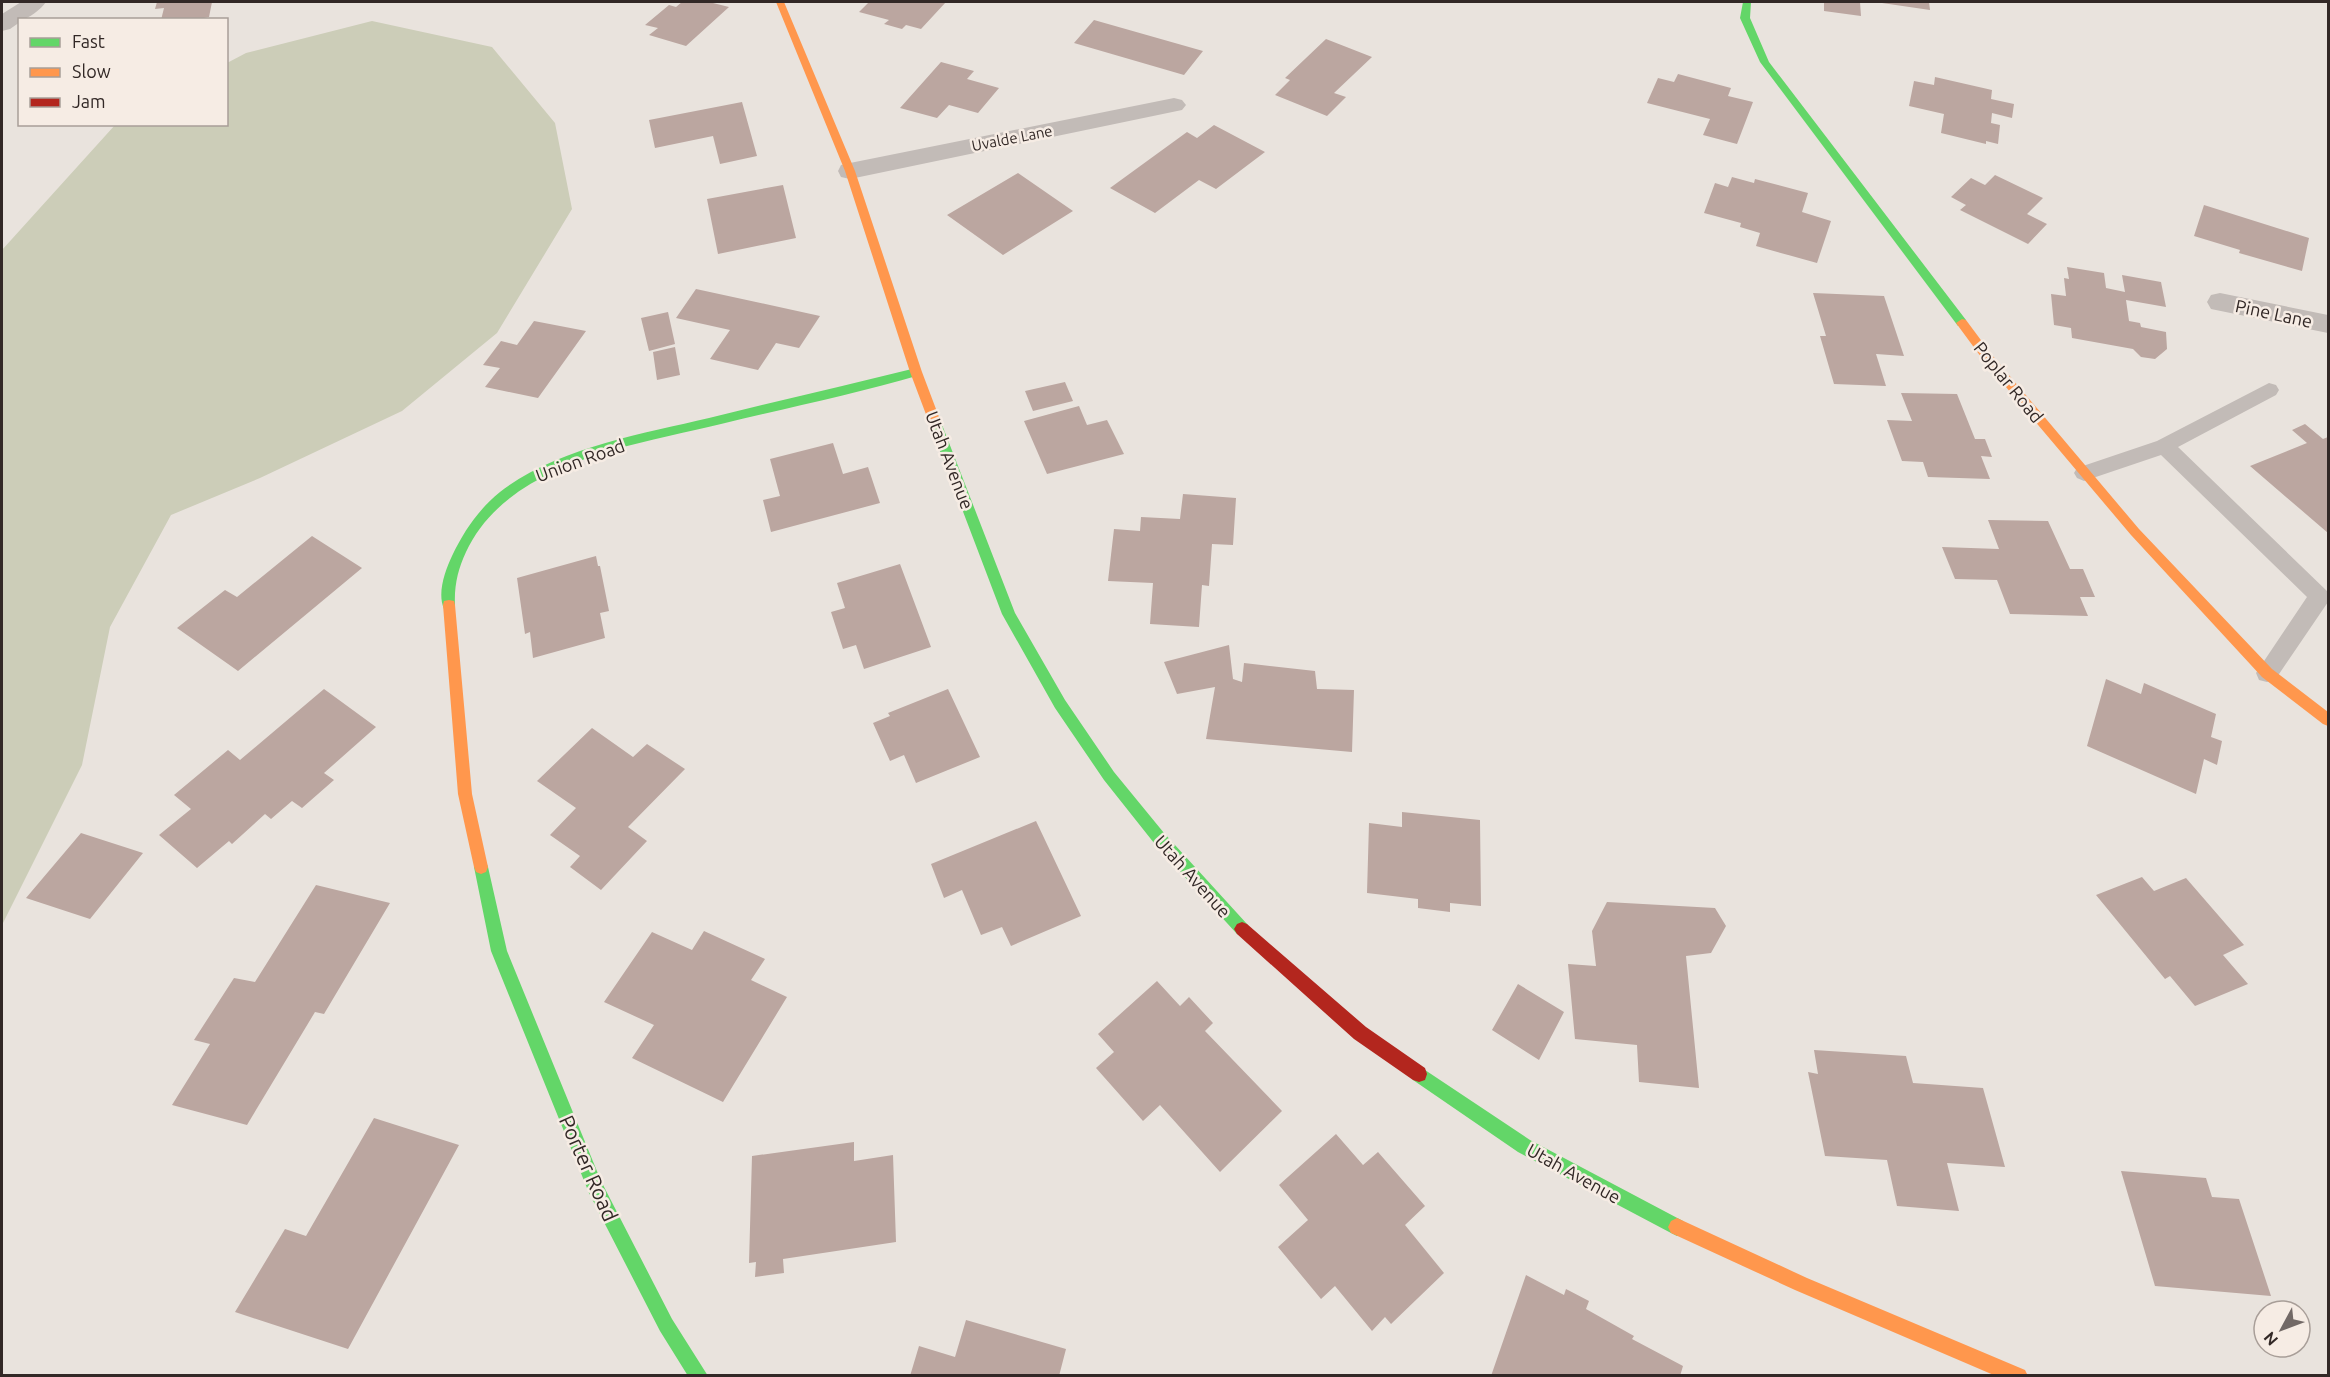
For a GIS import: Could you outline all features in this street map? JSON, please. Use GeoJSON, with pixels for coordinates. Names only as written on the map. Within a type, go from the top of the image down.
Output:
{"type":"FeatureCollection","features":[{"type":"Feature","properties":{"kind":"street"},"geometry":{"type":"LineString","coordinates":[[2,24],[35,2]]}},
{"type":"Feature","properties":{"kind":"street","name":"Utah Avenue"},"geometry":{"type":"LineString","coordinates":[[780,2],[850,171],[916,372],[1006,606],[1060,704],[1109,776],[1159,838],[1241,928],[1273,959],[1360,1033],[1524,1146],[1592,1184],[1693,1234],[1801,1284],[2019,1376]]}},
{"type":"Feature","properties":{"kind":"street","name":"Poplar Road"},"geometry":{"type":"LineString","coordinates":[[1747,2],[1745,18],[1765,62],[1988,358],[2135,532],[2267,673],[2328,720]]}},
{"type":"Feature","properties":{"kind":"street","name":"Uvalde Lane"},"geometry":{"type":"LineString","coordinates":[[850,171],[1174,105]]}},
{"type":"Feature","properties":{"kind":"street","name":"Pine Lane"},"geometry":{"type":"LineString","coordinates":[[2220,302],[2328,324]]}},
{"type":"Feature","properties":{"kind":"street","name":"Union Road"},"geometry":{"type":"LineString","coordinates":[[499,951],[465,795],[451,656],[447,586],[452,565],[466,536],[491,506],[512,489],[532,476],[585,454],[647,436],[916,372]]}},
{"type":"Feature","properties":{"kind":"street","name":"Porter Road"},"geometry":{"type":"LineString","coordinates":[[499,951],[595,1187],[666,1325],[699,1376]]}},
{"type":"Feature","properties":{"kind":"lane"},"geometry":{"type":"LineString","coordinates":[[2084,473],[2164,446],[2269,390]]}},
{"type":"Feature","properties":{"kind":"lane"},"geometry":{"type":"LineString","coordinates":[[2164,446],[2320,596],[2267,673]]}},
{"type":"Feature","properties":{"kind":"green space"},"geometry":{"type":"Polygon","coordinates":[[[372,21],[492,47],[555,123],[572,209],[497,333],[402,411],[260,478],[171,515],[110,627],[82,765],[2,925],[2,250],[114,126],[228,126],[228,62],[246,53],[372,21]]]}},
{"type":"Feature","properties":{"kind":"building"},"geometry":{"type":"Polygon","coordinates":[[[157,2],[212,2],[209,17],[204,18],[162,18],[164,8],[155,9],[157,2]]]}},
{"type":"Feature","properties":{"kind":"building"},"geometry":{"type":"Polygon","coordinates":[[[682,2],[709,2],[729,7],[686,46],[649,35],[658,28],[645,25],[669,5],[676,7],[682,2]]]}},
{"type":"Feature","properties":{"kind":"building"},"geometry":{"type":"Polygon","coordinates":[[[869,2],[946,2],[921,29],[906,25],[902,29],[884,24],[889,20],[859,12],[869,2]]]}},
{"type":"Feature","properties":{"kind":"building"},"geometry":{"type":"Polygon","coordinates":[[[1824,2],[1860,2],[1861,16],[1824,11],[1824,2]]]}},
{"type":"Feature","properties":{"kind":"building"},"geometry":{"type":"Polygon","coordinates":[[[1929,2],[1930,10],[1882,3],[1929,2]]]}},
{"type":"Feature","properties":{"kind":"building"},"geometry":{"type":"Polygon","coordinates":[[[1094,20],[1203,51],[1184,75],[1074,43],[1094,20]]]}},
{"type":"Feature","properties":{"kind":"building"},"geometry":{"type":"Polygon","coordinates":[[[1326,39],[1372,57],[1334,93],[1346,97],[1327,116],[1275,95],[1290,80],[1285,78],[1326,39]]]}},
{"type":"Feature","properties":{"kind":"building"},"geometry":{"type":"Polygon","coordinates":[[[941,62],[974,71],[967,79],[999,88],[978,113],[949,105],[937,118],[900,108],[941,62]]]}},
{"type":"Feature","properties":{"kind":"building"},"geometry":{"type":"Polygon","coordinates":[[[1678,74],[1731,88],[1728,96],[1753,102],[1737,144],[1703,135],[1710,119],[1647,103],[1658,78],[1674,82],[1678,74]]]}},
{"type":"Feature","properties":{"kind":"building"},"geometry":{"type":"Polygon","coordinates":[[[1935,77],[1992,90],[1991,99],[2014,104],[2012,118],[1992,113],[1991,123],[2000,125],[1998,144],[1986,141],[1986,144],[1941,133],[1944,114],[1909,106],[1914,81],[1934,85],[1935,77]]]}},
{"type":"Feature","properties":{"kind":"building"},"geometry":{"type":"Polygon","coordinates":[[[742,102],[757,156],[720,164],[713,136],[655,148],[649,120],[742,102]]]}},
{"type":"Feature","properties":{"kind":"building"},"geometry":{"type":"Polygon","coordinates":[[[1214,125],[1265,152],[1216,189],[1199,180],[1155,213],[1110,188],[1187,132],[1197,138],[1214,125]]]}},
{"type":"Feature","properties":{"kind":"building"},"geometry":{"type":"Polygon","coordinates":[[[1018,173],[1073,211],[1003,255],[947,215],[1018,173]]]}},
{"type":"Feature","properties":{"kind":"building"},"geometry":{"type":"Polygon","coordinates":[[[1995,175],[2043,198],[2027,214],[2047,224],[2028,244],[1960,210],[1966,205],[1951,197],[1971,178],[1985,185],[1995,175]]]}},
{"type":"Feature","properties":{"kind":"building"},"geometry":{"type":"Polygon","coordinates":[[[1732,177],[1754,183],[1755,179],[1808,193],[1802,212],[1831,221],[1817,263],[1756,246],[1760,233],[1740,227],[1741,223],[1704,213],[1715,183],[1728,187],[1732,177]]]}},
{"type":"Feature","properties":{"kind":"building"},"geometry":{"type":"Polygon","coordinates":[[[783,185],[796,238],[718,254],[707,199],[783,185]]]}},
{"type":"Feature","properties":{"kind":"building"},"geometry":{"type":"Polygon","coordinates":[[[2204,205],[2309,238],[2302,271],[2239,253],[2240,250],[2194,236],[2204,205]]]}},
{"type":"Feature","properties":{"kind":"building"},"geometry":{"type":"Polygon","coordinates":[[[2067,267],[2104,273],[2106,288],[2125,292],[2122,275],[2161,282],[2166,307],[2126,300],[2129,321],[2140,323],[2141,327],[2166,332],[2167,349],[2155,359],[2141,357],[2133,349],[2072,338],[2071,328],[2054,325],[2051,294],[2066,296],[2064,278],[2069,279],[2067,267]]]}},
{"type":"Feature","properties":{"kind":"building"},"geometry":{"type":"Polygon","coordinates":[[[696,289],[820,316],[799,348],[776,343],[758,370],[710,359],[730,330],[676,318],[696,289]]]}},
{"type":"Feature","properties":{"kind":"building"},"geometry":{"type":"Polygon","coordinates":[[[1813,293],[1884,296],[1904,356],[1876,354],[1886,386],[1834,384],[1820,336],[1826,336],[1813,293]]]}},
{"type":"Feature","properties":{"kind":"building"},"geometry":{"type":"Polygon","coordinates":[[[668,312],[675,344],[649,351],[641,318],[668,312]]]}},
{"type":"Feature","properties":{"kind":"building"},"geometry":{"type":"Polygon","coordinates":[[[534,321],[586,331],[538,398],[485,387],[500,368],[483,365],[501,341],[517,345],[534,321]]]}},
{"type":"Feature","properties":{"kind":"building"},"geometry":{"type":"Polygon","coordinates":[[[675,347],[680,375],[657,380],[653,352],[675,347]]]}},
{"type":"Feature","properties":{"kind":"building"},"geometry":{"type":"Polygon","coordinates":[[[1065,382],[1073,401],[1033,411],[1025,391],[1065,382]]]}},
{"type":"Feature","properties":{"kind":"building"},"geometry":{"type":"Polygon","coordinates":[[[1901,393],[1957,394],[1975,439],[1985,439],[1992,457],[1981,456],[1990,479],[1928,477],[1923,462],[1902,461],[1887,420],[1912,421],[1901,393]]]}},
{"type":"Feature","properties":{"kind":"building"},"geometry":{"type":"Polygon","coordinates":[[[1079,406],[1087,425],[1107,420],[1124,454],[1047,474],[1024,421],[1079,406]]]}},
{"type":"Feature","properties":{"kind":"building"},"geometry":{"type":"Polygon","coordinates":[[[2305,424],[2323,439],[2328,437],[2328,533],[2250,466],[2307,443],[2292,430],[2305,424]]]}},
{"type":"Feature","properties":{"kind":"building"},"geometry":{"type":"Polygon","coordinates":[[[833,443],[843,474],[868,467],[880,503],[771,532],[763,500],[780,496],[770,459],[833,443]]]}},
{"type":"Feature","properties":{"kind":"building"},"geometry":{"type":"Polygon","coordinates":[[[1183,494],[1236,498],[1233,545],[1212,544],[1209,586],[1202,585],[1199,627],[1150,624],[1153,583],[1108,581],[1114,529],[1140,531],[1141,517],[1180,519],[1183,494]]]}},
{"type":"Feature","properties":{"kind":"building"},"geometry":{"type":"Polygon","coordinates":[[[1988,520],[2048,521],[2070,569],[2083,569],[2095,597],[2080,597],[2088,616],[2010,614],[1997,580],[1955,579],[1942,547],[1999,549],[1988,520]]]}},
{"type":"Feature","properties":{"kind":"building"},"geometry":{"type":"Polygon","coordinates":[[[312,536],[362,568],[238,671],[177,628],[225,590],[237,597],[312,536]]]}},
{"type":"Feature","properties":{"kind":"building"},"geometry":{"type":"Polygon","coordinates":[[[596,556],[609,611],[600,613],[605,638],[533,658],[530,632],[525,634],[517,578],[596,556]]]}},
{"type":"Feature","properties":{"kind":"building"},"geometry":{"type":"Polygon","coordinates":[[[900,564],[931,647],[864,669],[856,645],[843,649],[831,612],[845,608],[837,583],[900,564]]]}},
{"type":"Feature","properties":{"kind":"building"},"geometry":{"type":"Polygon","coordinates":[[[1229,645],[1233,679],[1242,682],[1244,663],[1315,671],[1317,689],[1354,690],[1352,752],[1206,739],[1215,687],[1177,694],[1164,662],[1229,645]]]}},
{"type":"Feature","properties":{"kind":"building"},"geometry":{"type":"Polygon","coordinates":[[[2106,679],[2141,694],[2144,683],[2216,714],[2211,737],[2222,741],[2217,765],[2204,759],[2196,794],[2087,746],[2106,679]]]}},
{"type":"Feature","properties":{"kind":"building"},"geometry":{"type":"Polygon","coordinates":[[[324,689],[376,727],[324,773],[334,780],[302,808],[292,801],[271,819],[265,814],[232,844],[229,841],[197,868],[159,835],[191,809],[174,795],[228,750],[240,760],[324,689]]]}},
{"type":"Feature","properties":{"kind":"building"},"geometry":{"type":"Polygon","coordinates":[[[948,689],[980,757],[916,783],[904,755],[890,761],[873,723],[890,716],[888,713],[948,689]]]}},
{"type":"Feature","properties":{"kind":"building"},"geometry":{"type":"Polygon","coordinates":[[[592,728],[633,757],[647,744],[685,769],[628,827],[647,841],[601,890],[570,867],[580,856],[550,835],[576,808],[537,781],[592,728]]]}},
{"type":"Feature","properties":{"kind":"building"},"geometry":{"type":"Polygon","coordinates":[[[1402,812],[1480,820],[1481,906],[1450,903],[1450,912],[1418,908],[1418,899],[1367,893],[1369,823],[1402,827],[1402,812]]]}},
{"type":"Feature","properties":{"kind":"building"},"geometry":{"type":"Polygon","coordinates":[[[1036,821],[1081,916],[1011,946],[1002,927],[981,935],[962,890],[944,898],[931,864],[1036,821]]]}},
{"type":"Feature","properties":{"kind":"building"},"geometry":{"type":"Polygon","coordinates":[[[81,833],[143,853],[90,919],[26,898],[81,833]]]}},
{"type":"Feature","properties":{"kind":"building"},"geometry":{"type":"Polygon","coordinates":[[[2142,877],[2154,891],[2186,878],[2244,945],[2223,955],[2248,984],[2195,1006],[2170,976],[2165,979],[2096,895],[2142,877]]]}},
{"type":"Feature","properties":{"kind":"building"},"geometry":{"type":"Polygon","coordinates":[[[316,885],[390,903],[324,1014],[315,1012],[247,1125],[172,1105],[210,1044],[194,1040],[234,978],[255,982],[316,885]]]}},
{"type":"Feature","properties":{"kind":"building"},"geometry":{"type":"Polygon","coordinates":[[[1607,902],[1715,908],[1726,926],[1711,953],[1686,956],[1699,1088],[1639,1082],[1637,1045],[1575,1039],[1568,964],[1596,966],[1592,931],[1607,902]]]}},
{"type":"Feature","properties":{"kind":"building"},"geometry":{"type":"Polygon","coordinates":[[[704,931],[765,959],[751,980],[787,997],[723,1102],[632,1058],[654,1025],[604,1002],[652,932],[692,950],[704,931]]]}},
{"type":"Feature","properties":{"kind":"building"},"geometry":{"type":"Polygon","coordinates":[[[1157,981],[1180,1006],[1189,997],[1213,1023],[1205,1031],[1282,1111],[1220,1172],[1160,1105],[1143,1121],[1096,1068],[1114,1052],[1098,1034],[1157,981]]]}},
{"type":"Feature","properties":{"kind":"building"},"geometry":{"type":"Polygon","coordinates":[[[1518,984],[1564,1012],[1539,1060],[1492,1030],[1518,984]]]}},
{"type":"Feature","properties":{"kind":"building"},"geometry":{"type":"Polygon","coordinates":[[[1814,1050],[1906,1056],[1913,1083],[1983,1088],[2005,1167],[1947,1163],[1959,1211],[1897,1206],[1887,1160],[1825,1156],[1808,1072],[1818,1074],[1814,1050]]]}},
{"type":"Feature","properties":{"kind":"building"},"geometry":{"type":"Polygon","coordinates":[[[374,1118],[459,1145],[348,1349],[235,1312],[285,1229],[306,1236],[374,1118]]]}},
{"type":"Feature","properties":{"kind":"building"},"geometry":{"type":"Polygon","coordinates":[[[1336,1134],[1363,1165],[1378,1152],[1425,1206],[1405,1225],[1444,1273],[1391,1324],[1385,1317],[1372,1331],[1335,1286],[1321,1299],[1278,1247],[1308,1220],[1279,1185],[1336,1134]]]}},
{"type":"Feature","properties":{"kind":"building"},"geometry":{"type":"Polygon","coordinates":[[[854,1142],[854,1161],[893,1155],[896,1242],[783,1259],[784,1273],[755,1277],[756,1262],[749,1263],[752,1156],[854,1142]]]}},
{"type":"Feature","properties":{"kind":"building"},"geometry":{"type":"Polygon","coordinates":[[[2121,1171],[2206,1178],[2212,1197],[2239,1199],[2271,1296],[2155,1286],[2121,1171]]]}},
{"type":"Feature","properties":{"kind":"building"},"geometry":{"type":"Polygon","coordinates":[[[1526,1275],[1564,1295],[1566,1289],[1589,1301],[1586,1309],[1634,1336],[1632,1339],[1683,1366],[1680,1376],[1491,1376],[1526,1275]]]}},
{"type":"Feature","properties":{"kind":"building"},"geometry":{"type":"Polygon","coordinates":[[[966,1320],[1066,1349],[1059,1376],[910,1376],[919,1346],[955,1357],[966,1320]]]}},
{"type":"Feature","properties":{"kind":"traffic: fast"},"geometry":{"type":"LineString","coordinates":[[1747,2],[1745,18],[1765,62],[1962,323]]}},
{"type":"Feature","properties":{"kind":"traffic: fast"},"geometry":{"type":"LineString","coordinates":[[449,605],[448,593],[451,577],[468,535],[485,513],[506,494],[530,479],[582,456],[636,440],[916,372]]}},
{"type":"Feature","properties":{"kind":"traffic: fast"},"geometry":{"type":"LineString","coordinates":[[933,417],[1009,614],[1060,704],[1109,776],[1159,838],[1242,929]]}},
{"type":"Feature","properties":{"kind":"traffic: fast"},"geometry":{"type":"LineString","coordinates":[[481,867],[499,951],[595,1187],[666,1325],[699,1376]]}},
{"type":"Feature","properties":{"kind":"traffic: fast"},"geometry":{"type":"LineString","coordinates":[[1419,1074],[1524,1146],[1677,1227]]}},
{"type":"Feature","properties":{"kind":"traffic: slow"},"geometry":{"type":"LineString","coordinates":[[780,2],[850,171],[933,417]]}},
{"type":"Feature","properties":{"kind":"traffic: slow"},"geometry":{"type":"LineString","coordinates":[[1962,323],[1988,358],[2135,532],[2267,673],[2328,720]]}},
{"type":"Feature","properties":{"kind":"traffic: slow"},"geometry":{"type":"LineString","coordinates":[[449,605],[465,794],[481,867]]}},
{"type":"Feature","properties":{"kind":"traffic: slow"},"geometry":{"type":"LineString","coordinates":[[1677,1227],[1801,1284],[2019,1376]]}},
{"type":"Feature","properties":{"kind":"traffic: jam"},"geometry":{"type":"LineString","coordinates":[[1242,929],[1360,1033],[1419,1074]]}}]}
